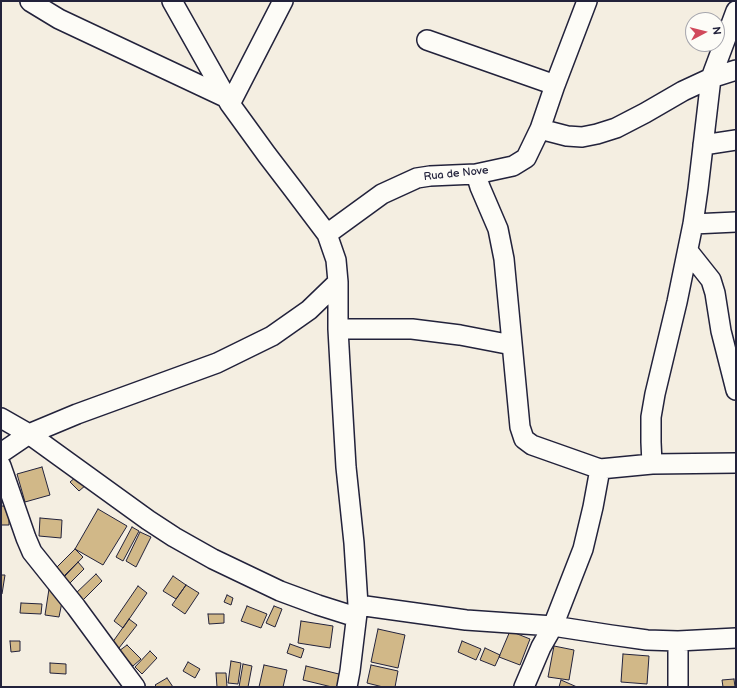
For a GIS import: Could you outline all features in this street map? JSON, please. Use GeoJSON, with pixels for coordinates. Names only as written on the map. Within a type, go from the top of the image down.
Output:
{"type":"FeatureCollection","features":[{"type":"Feature","properties":{"kind":"street"},"geometry":{"type":"LineString","coordinates":[[30,1],[59,19],[228,101]]}},
{"type":"Feature","properties":{"kind":"street"},"geometry":{"type":"LineString","coordinates":[[172,1],[228,101],[266,155],[294,189],[327,234],[336,260],[338,282],[338,330],[346,467],[354,543],[357,611],[347,687]]}},
{"type":"Feature","properties":{"kind":"street"},"geometry":{"type":"LineString","coordinates":[[228,101],[283,1]]}},
{"type":"Feature","properties":{"kind":"street","name":"Rua de Nove"},"geometry":{"type":"LineString","coordinates":[[327,234],[382,194],[417,178],[476,174],[513,166],[526,158],[540,129],[587,1]]}},
{"type":"Feature","properties":{"kind":"street"},"geometry":{"type":"LineString","coordinates":[[652,464],[651,417],[688,251],[711,78],[736,11]]}},
{"type":"Feature","properties":{"kind":"street"},"geometry":{"type":"LineString","coordinates":[[428,40],[555,85]]}},
{"type":"Feature","properties":{"kind":"street"},"geometry":{"type":"LineString","coordinates":[[540,129],[567,136],[582,137],[597,134],[616,128],[646,113],[683,91],[711,78],[736,70]]}},
{"type":"Feature","properties":{"kind":"street"},"geometry":{"type":"LineString","coordinates":[[703,145],[736,140]]}},
{"type":"Feature","properties":{"kind":"street"},"geometry":{"type":"LineString","coordinates":[[476,174],[498,229],[504,259],[520,427],[524,439],[532,444],[600,469],[652,464],[736,463]]}},
{"type":"Feature","properties":{"kind":"street"},"geometry":{"type":"LineString","coordinates":[[692,224],[736,222]]}},
{"type":"Feature","properties":{"kind":"street"},"geometry":{"type":"LineString","coordinates":[[688,251],[711,280],[729,330],[736,390]]}},
{"type":"Feature","properties":{"kind":"street"},"geometry":{"type":"LineString","coordinates":[[1,453],[29,434],[77,414],[217,363],[272,336],[309,310],[338,282]]}},
{"type":"Feature","properties":{"kind":"street"},"geometry":{"type":"LineString","coordinates":[[338,330],[412,329],[512,345]]}},
{"type":"Feature","properties":{"kind":"street"},"geometry":{"type":"LineString","coordinates":[[1,418],[29,434],[174,537],[213,559],[280,591],[318,605],[357,611],[553,626],[647,640],[678,641],[736,638]]}},
{"type":"Feature","properties":{"kind":"street"},"geometry":{"type":"LineString","coordinates":[[1,466],[32,552],[76,606],[135,687]]}},
{"type":"Feature","properties":{"kind":"street"},"geometry":{"type":"LineString","coordinates":[[524,687],[541,646],[553,626],[583,550],[600,469]]}},
{"type":"Feature","properties":{"kind":"street"},"geometry":{"type":"LineString","coordinates":[[678,641],[678,687]]}},
{"type":"Feature","properties":{"kind":"building"},"geometry":{"type":"Polygon","coordinates":[[[42,467],[50,495],[25,502],[17,474],[42,467]]]}},
{"type":"Feature","properties":{"kind":"building"},"geometry":{"type":"Polygon","coordinates":[[[77,476],[86,485],[79,491],[70,482],[77,476]]]}},
{"type":"Feature","properties":{"kind":"building"},"geometry":{"type":"Polygon","coordinates":[[[1,506],[9,506],[9,525],[1,525],[1,506]]]}},
{"type":"Feature","properties":{"kind":"building"},"geometry":{"type":"Polygon","coordinates":[[[98,509],[127,526],[103,565],[75,549],[98,509]]]}},
{"type":"Feature","properties":{"kind":"building"},"geometry":{"type":"Polygon","coordinates":[[[40,518],[62,520],[61,538],[39,536],[40,518]]]}},
{"type":"Feature","properties":{"kind":"building"},"geometry":{"type":"Polygon","coordinates":[[[132,527],[139,531],[123,561],[116,557],[132,527]]]}},
{"type":"Feature","properties":{"kind":"building"},"geometry":{"type":"Polygon","coordinates":[[[140,532],[151,537],[136,567],[126,561],[140,532]]]}},
{"type":"Feature","properties":{"kind":"building"},"geometry":{"type":"Polygon","coordinates":[[[75,549],[83,557],[65,576],[56,568],[75,549]]]}},
{"type":"Feature","properties":{"kind":"building"},"geometry":{"type":"Polygon","coordinates":[[[78,562],[84,569],[68,585],[62,578],[78,562]]]}},
{"type":"Feature","properties":{"kind":"building"},"geometry":{"type":"Polygon","coordinates":[[[96,574],[102,581],[81,602],[74,595],[96,574]]]}},
{"type":"Feature","properties":{"kind":"building"},"geometry":{"type":"Polygon","coordinates":[[[1,575],[5,575],[2,594],[1,594],[1,575]]]}},
{"type":"Feature","properties":{"kind":"building"},"geometry":{"type":"Polygon","coordinates":[[[173,576],[186,585],[176,599],[163,591],[173,576]]]}},
{"type":"Feature","properties":{"kind":"building"},"geometry":{"type":"Polygon","coordinates":[[[186,585],[199,593],[185,614],[172,605],[186,585]]]}},
{"type":"Feature","properties":{"kind":"building"},"geometry":{"type":"Polygon","coordinates":[[[138,586],[147,593],[123,628],[114,621],[138,586]]]}},
{"type":"Feature","properties":{"kind":"building"},"geometry":{"type":"Polygon","coordinates":[[[49,589],[64,592],[59,617],[45,615],[49,589]]]}},
{"type":"Feature","properties":{"kind":"building"},"geometry":{"type":"Polygon","coordinates":[[[227,595],[233,598],[231,605],[224,602],[227,595]]]}},
{"type":"Feature","properties":{"kind":"building"},"geometry":{"type":"Polygon","coordinates":[[[21,603],[42,604],[41,614],[20,613],[21,603]]]}},
{"type":"Feature","properties":{"kind":"building"},"geometry":{"type":"Polygon","coordinates":[[[247,606],[267,614],[261,628],[241,621],[247,606]]]}},
{"type":"Feature","properties":{"kind":"building"},"geometry":{"type":"Polygon","coordinates":[[[274,606],[282,609],[275,627],[266,623],[274,606]]]}},
{"type":"Feature","properties":{"kind":"building"},"geometry":{"type":"Polygon","coordinates":[[[208,614],[224,614],[224,623],[209,624],[208,614]]]}},
{"type":"Feature","properties":{"kind":"building"},"geometry":{"type":"Polygon","coordinates":[[[129,619],[137,625],[119,648],[112,643],[129,619]]]}},
{"type":"Feature","properties":{"kind":"building"},"geometry":{"type":"Polygon","coordinates":[[[301,621],[333,626],[330,648],[298,643],[301,621]]]}},
{"type":"Feature","properties":{"kind":"building"},"geometry":{"type":"Polygon","coordinates":[[[378,629],[405,635],[398,668],[371,662],[378,629]]]}},
{"type":"Feature","properties":{"kind":"building"},"geometry":{"type":"Polygon","coordinates":[[[510,631],[530,639],[520,665],[499,657],[510,631]]]}},
{"type":"Feature","properties":{"kind":"building"},"geometry":{"type":"Polygon","coordinates":[[[10,641],[20,641],[20,651],[11,652],[10,641]]]}},
{"type":"Feature","properties":{"kind":"building"},"geometry":{"type":"Polygon","coordinates":[[[462,641],[481,649],[476,660],[458,652],[462,641]]]}},
{"type":"Feature","properties":{"kind":"building"},"geometry":{"type":"Polygon","coordinates":[[[290,644],[304,649],[301,658],[287,653],[290,644]]]}},
{"type":"Feature","properties":{"kind":"building"},"geometry":{"type":"Polygon","coordinates":[[[127,645],[141,659],[133,666],[119,651],[127,645]]]}},
{"type":"Feature","properties":{"kind":"building"},"geometry":{"type":"Polygon","coordinates":[[[554,646],[574,650],[569,680],[548,677],[554,646]]]}},
{"type":"Feature","properties":{"kind":"building"},"geometry":{"type":"Polygon","coordinates":[[[485,648],[500,655],[495,666],[480,660],[485,648]]]}},
{"type":"Feature","properties":{"kind":"building"},"geometry":{"type":"Polygon","coordinates":[[[150,651],[157,658],[142,674],[135,667],[150,651]]]}},
{"type":"Feature","properties":{"kind":"building"},"geometry":{"type":"Polygon","coordinates":[[[623,654],[649,656],[647,684],[621,682],[623,654]]]}},
{"type":"Feature","properties":{"kind":"building"},"geometry":{"type":"Polygon","coordinates":[[[231,661],[241,663],[238,684],[228,683],[231,661]]]}},
{"type":"Feature","properties":{"kind":"building"},"geometry":{"type":"Polygon","coordinates":[[[188,662],[200,669],[195,678],[183,671],[188,662]]]}},
{"type":"Feature","properties":{"kind":"building"},"geometry":{"type":"Polygon","coordinates":[[[50,663],[66,664],[66,674],[50,673],[50,663]]]}},
{"type":"Feature","properties":{"kind":"building"},"geometry":{"type":"Polygon","coordinates":[[[243,664],[252,666],[248,687],[239,687],[243,664]]]}},
{"type":"Feature","properties":{"kind":"building"},"geometry":{"type":"Polygon","coordinates":[[[264,665],[287,670],[283,687],[259,687],[264,665]]]}},
{"type":"Feature","properties":{"kind":"building"},"geometry":{"type":"Polygon","coordinates":[[[371,665],[398,671],[395,687],[383,687],[367,683],[371,665]]]}},
{"type":"Feature","properties":{"kind":"building"},"geometry":{"type":"Polygon","coordinates":[[[306,666],[343,675],[340,687],[332,687],[303,680],[306,666]]]}},
{"type":"Feature","properties":{"kind":"building"},"geometry":{"type":"Polygon","coordinates":[[[216,673],[226,673],[227,687],[217,687],[216,673]]]}},
{"type":"Feature","properties":{"kind":"building"},"geometry":{"type":"Polygon","coordinates":[[[167,678],[173,687],[157,687],[155,685],[167,678]]]}},
{"type":"Feature","properties":{"kind":"building"},"geometry":{"type":"Polygon","coordinates":[[[734,679],[735,687],[723,687],[722,680],[734,679]]]}},
{"type":"Feature","properties":{"kind":"building"},"geometry":{"type":"Polygon","coordinates":[[[561,680],[577,687],[559,687],[561,680]]]}}]}
